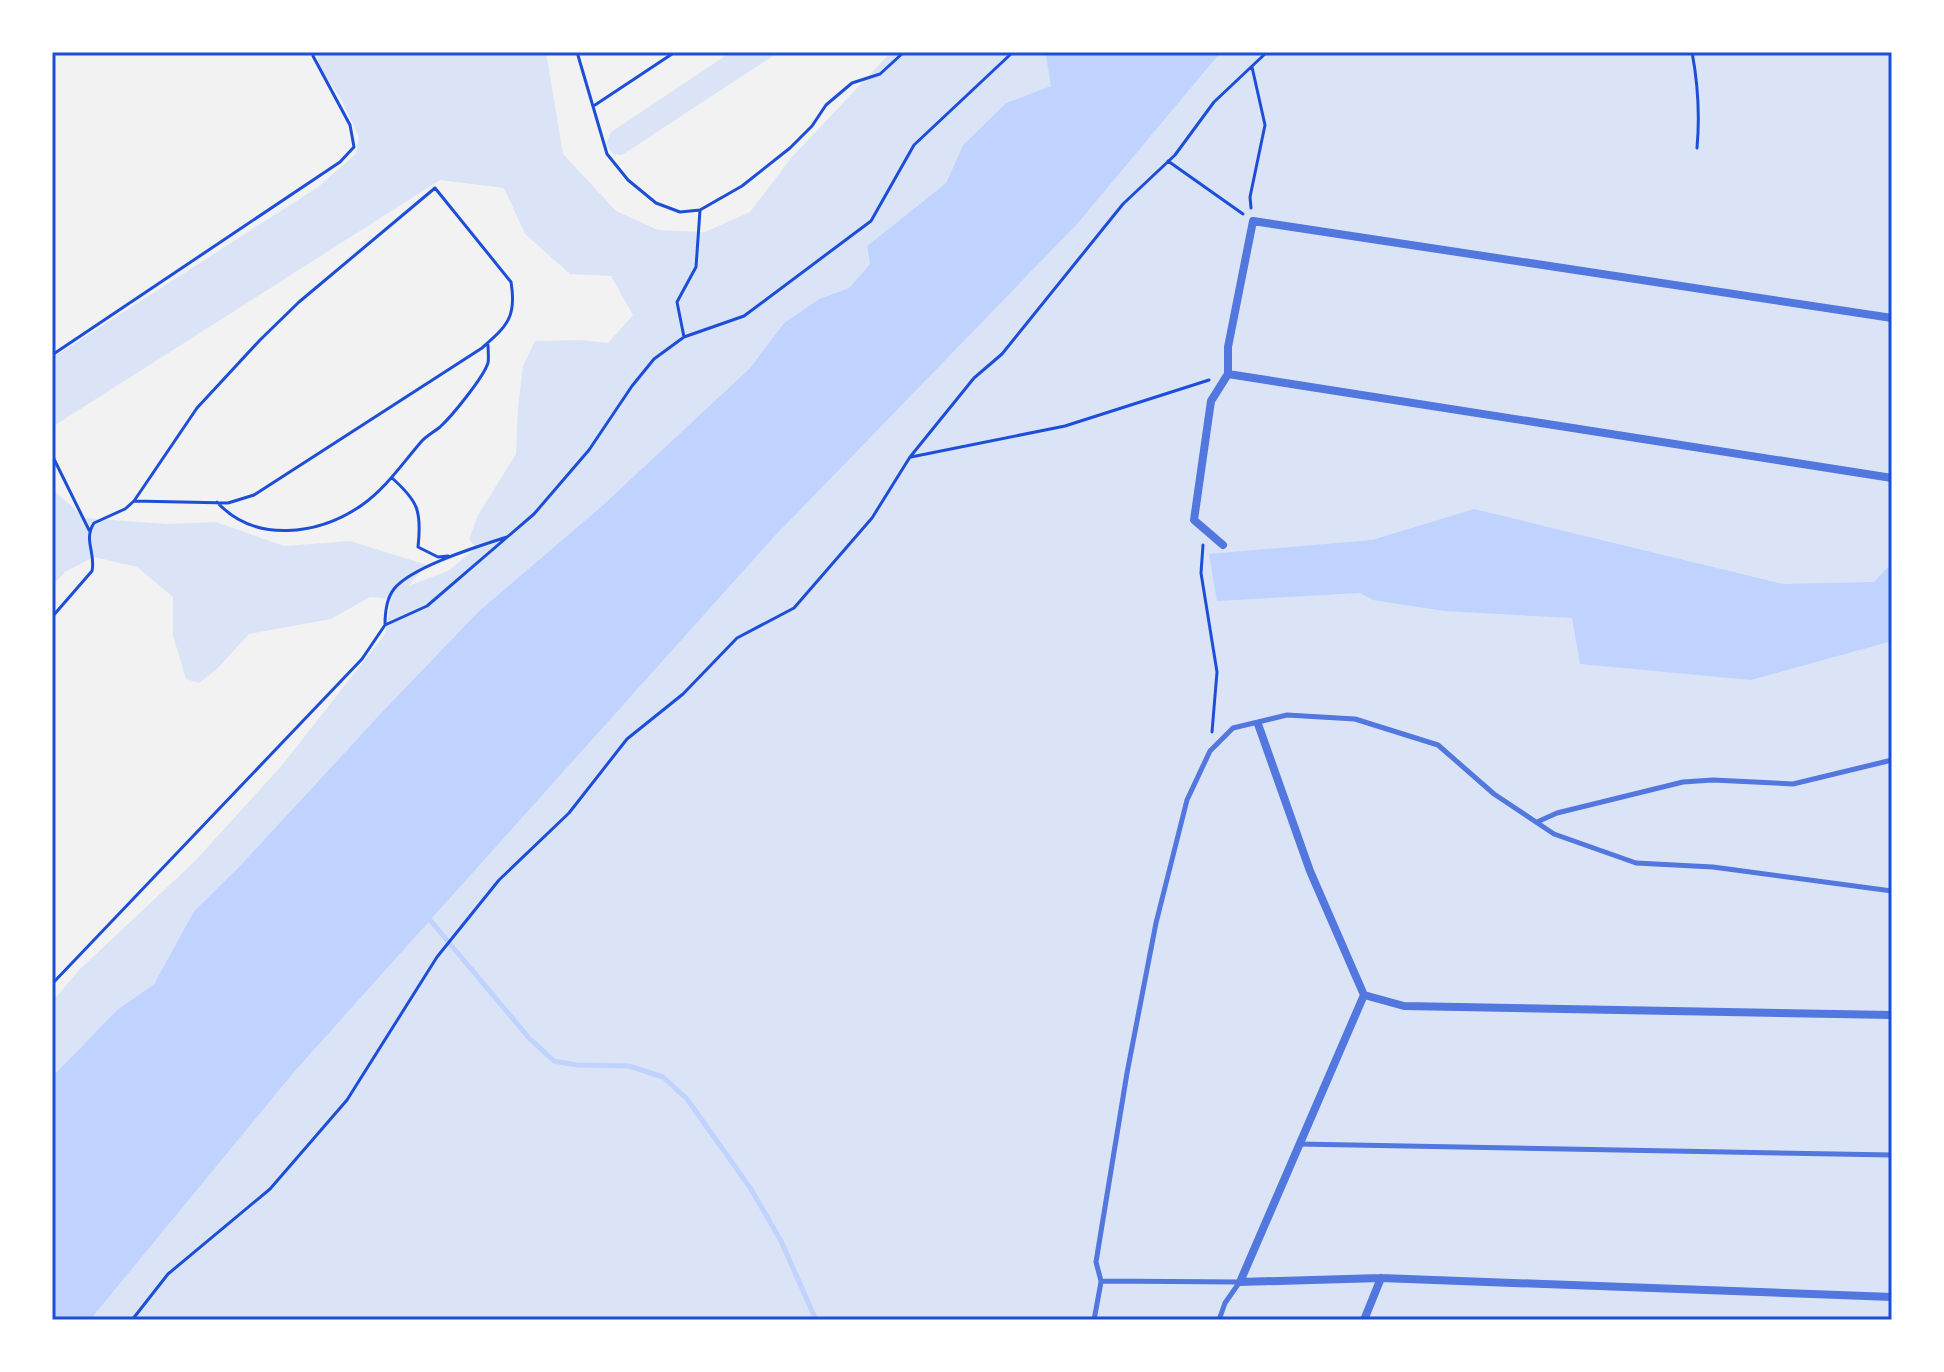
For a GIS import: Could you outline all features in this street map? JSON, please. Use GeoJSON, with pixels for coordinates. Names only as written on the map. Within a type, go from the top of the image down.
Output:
{"type":"FeatureCollection","features":[{"type":"Feature","properties":{"kind":"street"},"geometry":{"type":"LineString","coordinates":[[1223,545],[1194,520],[1211,401],[1228,374],[1228,347],[1253,221],[1892,318]]}},
{"type":"Feature","properties":{"kind":"street"},"geometry":{"type":"LineString","coordinates":[[1228,374],[1892,478]]}},
{"type":"Feature","properties":{"kind":"street"},"geometry":{"type":"LineString","coordinates":[[1258,724],[1310,871],[1364,995],[1240,1282],[1381,1278],[1892,1297]]}},
{"type":"Feature","properties":{"kind":"street"},"geometry":{"type":"LineString","coordinates":[[1364,995],[1404,1006],[1892,1015]]}},
{"type":"Feature","properties":{"kind":"street"},"geometry":{"type":"LineString","coordinates":[[1364,1320],[1381,1278]]}},
{"type":"Feature","properties":{"kind":"lane"},"geometry":{"type":"LineString","coordinates":[[1094,1320],[1101,1281],[1096,1262],[1127,1073],[1156,923],[1187,800],[1210,751],[1233,728],[1287,715],[1355,719],[1438,745],[1494,794],[1554,834],[1636,863],[1713,867],[1892,891]]}},
{"type":"Feature","properties":{"kind":"lane"},"geometry":{"type":"LineString","coordinates":[[1536,822],[1557,813],[1683,782],[1713,780],[1793,784],[1892,760]]}},
{"type":"Feature","properties":{"kind":"lane"},"geometry":{"type":"LineString","coordinates":[[1298,1144],[1892,1155]]}},
{"type":"Feature","properties":{"kind":"lane"},"geometry":{"type":"LineString","coordinates":[[1101,1281],[1240,1282]]}},
{"type":"Feature","properties":{"kind":"lane"},"geometry":{"type":"LineString","coordinates":[[1219,1320],[1225,1303],[1240,1282]]}},
{"type":"Feature","properties":{"kind":"path"},"geometry":{"type":"LineString","coordinates":[[52,355],[340,162],[354,147],[350,125],[313,56],[314,52]]}},
{"type":"Feature","properties":{"kind":"path"},"geometry":{"type":"LineString","coordinates":[[577,52],[607,154],[628,180],[656,203],[680,212],[700,210],[742,186],[790,148],[812,126],[826,105],[852,83],[880,74],[904,52]]}},
{"type":"Feature","properties":{"kind":"path"},"geometry":{"type":"LineString","coordinates":[[594,106],[675,52]]}},
{"type":"Feature","properties":{"kind":"path"},"geometry":{"type":"LineString","coordinates":[[52,984],[362,659],[385,625],[427,606],[534,514],[589,450],[654,359],[684,337],[744,316],[871,221],[914,145],[1013,52]]}},
{"type":"Feature","properties":{"kind":"path"},"geometry":{"type":"LineString","coordinates":[[132,1320],[168,1274],[270,1189],[347,1100],[437,957],[499,880],[569,813],[627,739],[683,694],[737,638],[794,608],[872,518],[910,457],[974,378],[1002,354],[1123,204],[1168,161],[1214,102],[1267,52]]}},
{"type":"Feature","properties":{"kind":"path"},"geometry":{"type":"LineString","coordinates":[[1692,52],[1698,86],[1697,148]]}},
{"type":"Feature","properties":{"kind":"path"},"geometry":{"type":"LineString","coordinates":[[1252,67],[1265,125],[1250,197],[1253,221]]}},
{"type":"Feature","properties":{"kind":"path"},"geometry":{"type":"LineString","coordinates":[[1168,161],[1253,221]]}},
{"type":"Feature","properties":{"kind":"path"},"geometry":{"type":"LineString","coordinates":[[52,617],[92,571],[94,562],[87,539],[94,523],[125,509],[134,501],[197,408],[260,340],[299,302],[435,188],[511,282],[514,301],[511,318],[488,343],[254,495],[228,503],[134,501]]}},
{"type":"Feature","properties":{"kind":"path"},"geometry":{"type":"LineString","coordinates":[[684,337],[677,302],[696,267],[700,210]]}},
{"type":"Feature","properties":{"kind":"path"},"geometry":{"type":"LineString","coordinates":[[217,502],[231,517],[251,527],[277,531],[314,528],[362,505],[392,478],[422,441],[442,425],[461,403],[488,363],[488,343]]}},
{"type":"Feature","properties":{"kind":"path"},"geometry":{"type":"LineString","coordinates":[[910,457],[1065,426],[1228,374]]}},
{"type":"Feature","properties":{"kind":"path"},"geometry":{"type":"LineString","coordinates":[[52,455],[89,530]]}},
{"type":"Feature","properties":{"kind":"path"},"geometry":{"type":"LineString","coordinates":[[392,478],[411,493],[418,509],[418,547],[438,557],[510,536]]}},
{"type":"Feature","properties":{"kind":"path"},"geometry":{"type":"LineString","coordinates":[[1204,529],[1201,573],[1217,672],[1210,751]]}},
{"type":"Feature","properties":{"kind":"path"},"geometry":{"type":"LineString","coordinates":[[385,625],[385,610],[392,591],[414,574],[451,555]]}},
{"type":"Feature","properties":{"kind":"shaded area"},"geometry":{"type":"Polygon","coordinates":[[[316,52],[546,52],[563,154],[616,211],[658,230],[705,232],[750,212],[791,158],[891,52],[1050,52],[1046,56],[1052,86],[1006,103],[963,145],[946,183],[867,246],[870,264],[849,288],[819,299],[784,323],[750,368],[603,505],[479,611],[194,911],[154,984],[117,1010],[52,1077],[52,1002],[79,970],[195,861],[283,764],[385,634],[391,599],[370,597],[331,619],[249,634],[217,669],[199,683],[186,679],[173,636],[173,597],[137,567],[94,557],[65,572],[52,586],[52,489],[85,518],[167,524],[216,522],[284,546],[350,541],[427,565],[408,586],[448,571],[476,548],[469,539],[478,515],[516,454],[523,366],[535,341],[608,343],[633,315],[611,276],[570,274],[525,234],[504,188],[440,180],[52,427],[52,358],[318,187],[356,154],[359,137],[340,97],[320,69],[316,52]]]}},
{"type":"Feature","properties":{"kind":"shaded area"},"geometry":{"type":"Polygon","coordinates":[[[731,52],[779,52],[622,155],[613,154],[606,144],[611,132],[731,52]]]}},
{"type":"Feature","properties":{"kind":"shaded area"},"geometry":{"type":"Polygon","coordinates":[[[1221,52],[1892,52],[1892,1320],[90,1320],[295,1071],[773,538],[1076,224],[1221,52]]]}},
{"type":"Feature","properties":{"kind":"water"},"geometry":{"type":"Polygon","coordinates":[[[1050,52],[1221,52],[1077,224],[773,538],[295,1071],[90,1320],[52,1320],[52,1077],[117,1010],[154,984],[194,911],[479,611],[603,505],[750,368],[784,323],[819,299],[849,288],[870,264],[867,246],[946,183],[963,145],[1006,103],[1051,86],[1046,56],[1050,52]]]}},
{"type":"Feature","properties":{"kind":"water"},"geometry":{"type":"Polygon","coordinates":[[[1474,509],[1783,584],[1874,582],[1892,563],[1892,641],[1751,680],[1580,664],[1572,618],[1444,611],[1373,600],[1360,593],[1217,601],[1209,554],[1372,540],[1474,509]]]}},
{"type":"Feature","properties":{"kind":"waterway"},"geometry":{"type":"LineString","coordinates":[[430,920],[529,1038],[554,1061],[577,1065],[629,1066],[663,1077],[687,1099],[751,1189],[781,1241],[816,1320]]}}]}
